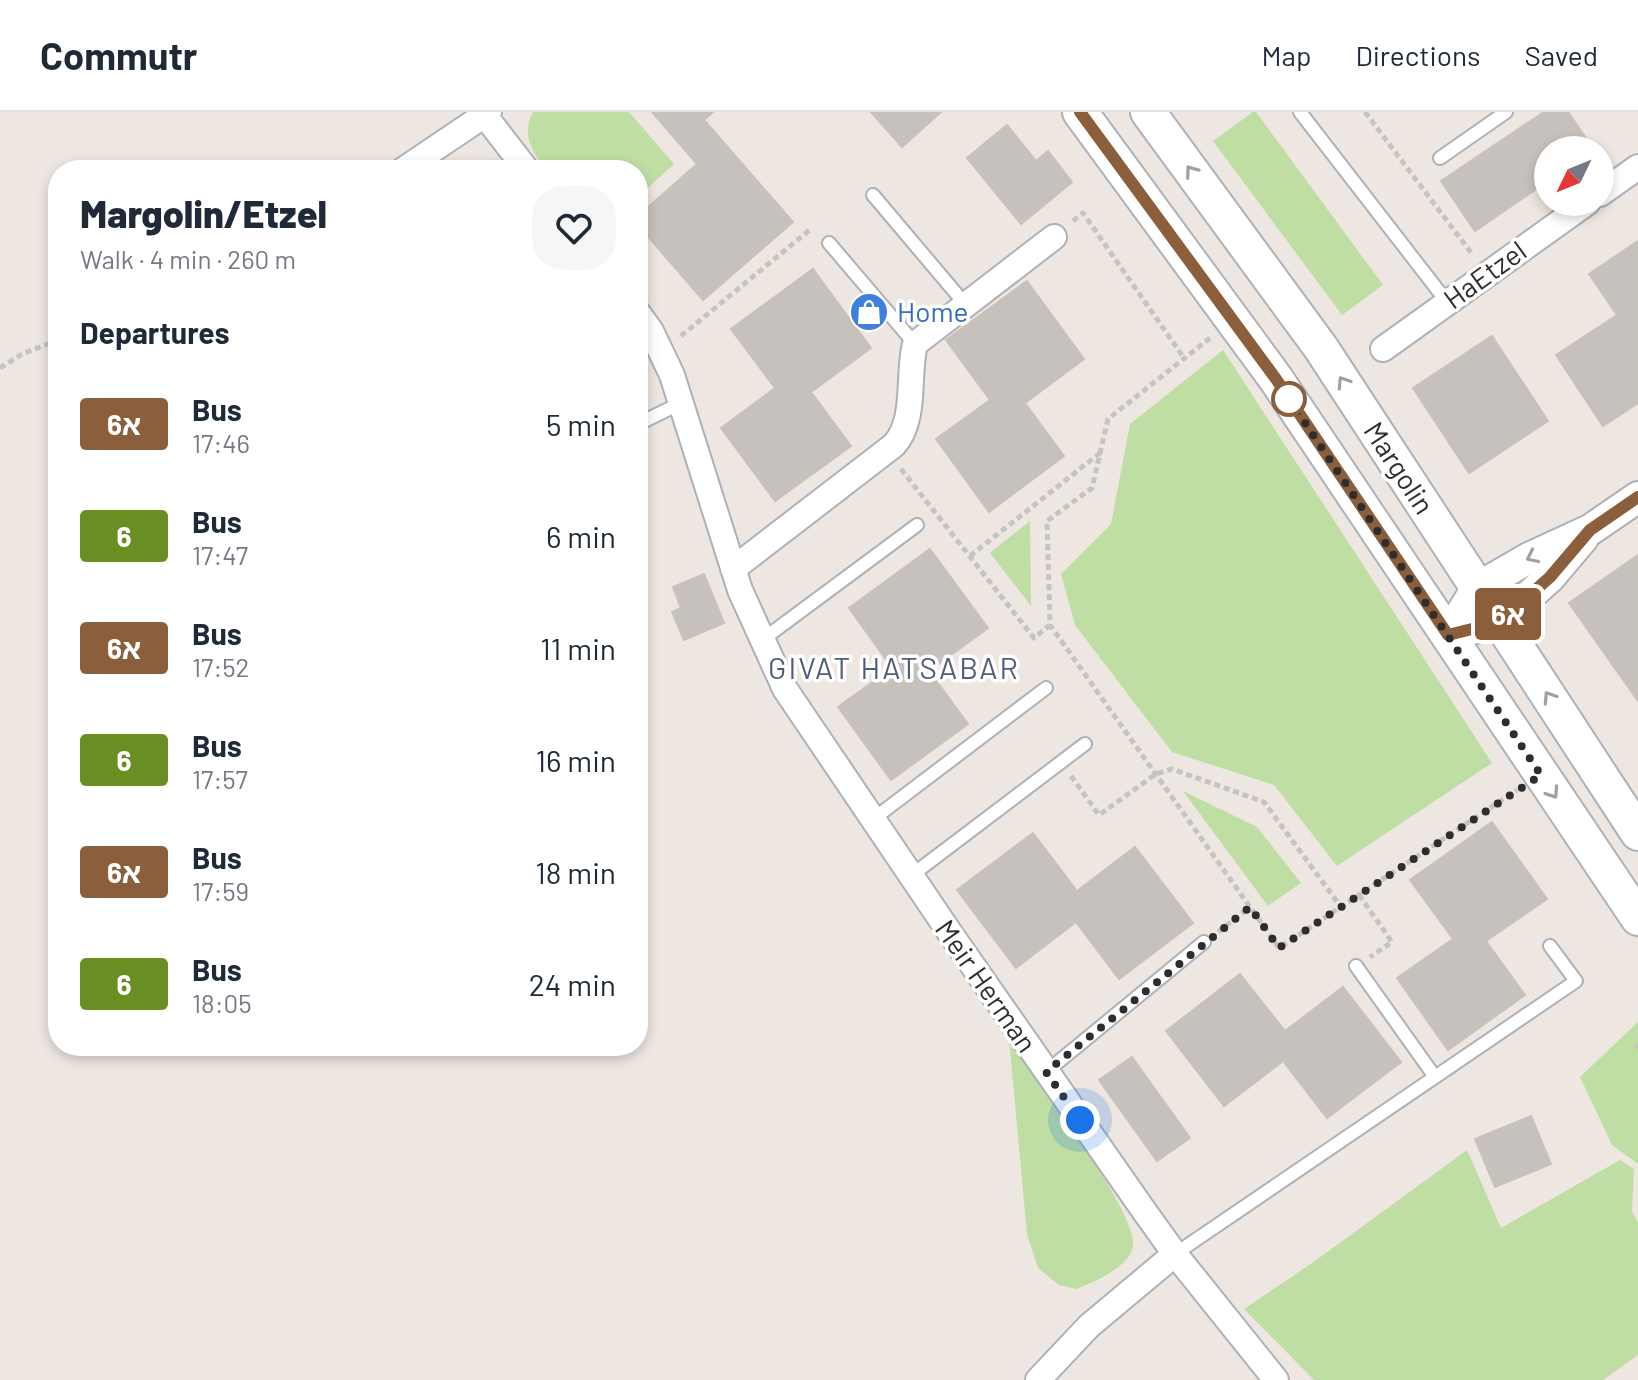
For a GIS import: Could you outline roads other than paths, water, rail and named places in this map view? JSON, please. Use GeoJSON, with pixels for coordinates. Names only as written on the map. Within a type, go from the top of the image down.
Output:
{"type":"FeatureCollection","features":[{"type":"Feature","properties":{"kind":"main road","name":"Margolin"},"geometry":{"type":"LineString","coordinates":[[1080,112],[1233,320],[1638,918]]}},
{"type":"Feature","properties":{"kind":"main road","name":"Margolin"},"geometry":{"type":"LineString","coordinates":[[1148,112],[1321,348],[1638,833]]}},
{"type":"Feature","properties":{"kind":"street"},"geometry":{"type":"LineString","coordinates":[[417,160],[485,113],[520,160]]}},
{"type":"Feature","properties":{"kind":"street"},"geometry":{"type":"LineString","coordinates":[[1614,184],[1638,167]]}},
{"type":"Feature","properties":{"kind":"street","name":"HaEtzel"},"geometry":{"type":"LineString","coordinates":[[1383,349],[1568,216]]}},
{"type":"Feature","properties":{"kind":"street"},"geometry":{"type":"LineString","coordinates":[[733,569],[887,452],[903,435],[908,414],[910,363],[915,344],[1054,237]]}},
{"type":"Feature","properties":{"kind":"street","name":"Meir Herman"},"geometry":{"type":"LineString","coordinates":[[648,329],[662,351],[681,403],[733,569],[785,689],[872,820],[1175,1254],[1276,1380]]}},
{"type":"Feature","properties":{"kind":"street"},"geometry":{"type":"LineString","coordinates":[[1448,635],[1477,588],[1529,558],[1590,530],[1638,497]]}},
{"type":"Feature","properties":{"kind":"street"},"geometry":{"type":"LineString","coordinates":[[1448,635],[1500,622],[1550,577],[1590,530]]}},
{"type":"Feature","properties":{"kind":"street"},"geometry":{"type":"LineString","coordinates":[[1038,1380],[1089,1326],[1175,1254]]}},
{"type":"Feature","properties":{"kind":"lane"},"geometry":{"type":"LineString","coordinates":[[1300,112],[1447,302]]}},
{"type":"Feature","properties":{"kind":"lane"},"geometry":{"type":"LineString","coordinates":[[1440,158],[1506,112]]}},
{"type":"Feature","properties":{"kind":"lane"},"geometry":{"type":"LineString","coordinates":[[873,195],[965,304]]}},
{"type":"Feature","properties":{"kind":"lane"},"geometry":{"type":"LineString","coordinates":[[829,243],[915,344]]}},
{"type":"Feature","properties":{"kind":"lane"},"geometry":{"type":"LineString","coordinates":[[648,419],[681,403]]}},
{"type":"Feature","properties":{"kind":"lane"},"geometry":{"type":"LineString","coordinates":[[762,640],[917,525]]}},
{"type":"Feature","properties":{"kind":"lane"},"geometry":{"type":"LineString","coordinates":[[872,820],[1046,688]]}},
{"type":"Feature","properties":{"kind":"lane"},"geometry":{"type":"LineString","coordinates":[[912,875],[1085,744]]}},
{"type":"Feature","properties":{"kind":"lane"},"geometry":{"type":"LineString","coordinates":[[1046,1072],[1204,942]]}},
{"type":"Feature","properties":{"kind":"lane"},"geometry":{"type":"LineString","coordinates":[[1175,1254],[1576,981],[1550,946]]}},
{"type":"Feature","properties":{"kind":"lane"},"geometry":{"type":"LineString","coordinates":[[1356,966],[1435,1077]]}},
{"type":"Feature","properties":{"kind":"place","name":"Home"},"geometry":{"type":"Point","coordinates":[869,312]}},
{"type":"Feature","properties":{"kind":"district","name":"GIVAT HATSABAR"},"geometry":{"type":"Point","coordinates":[894,669]}}]}
